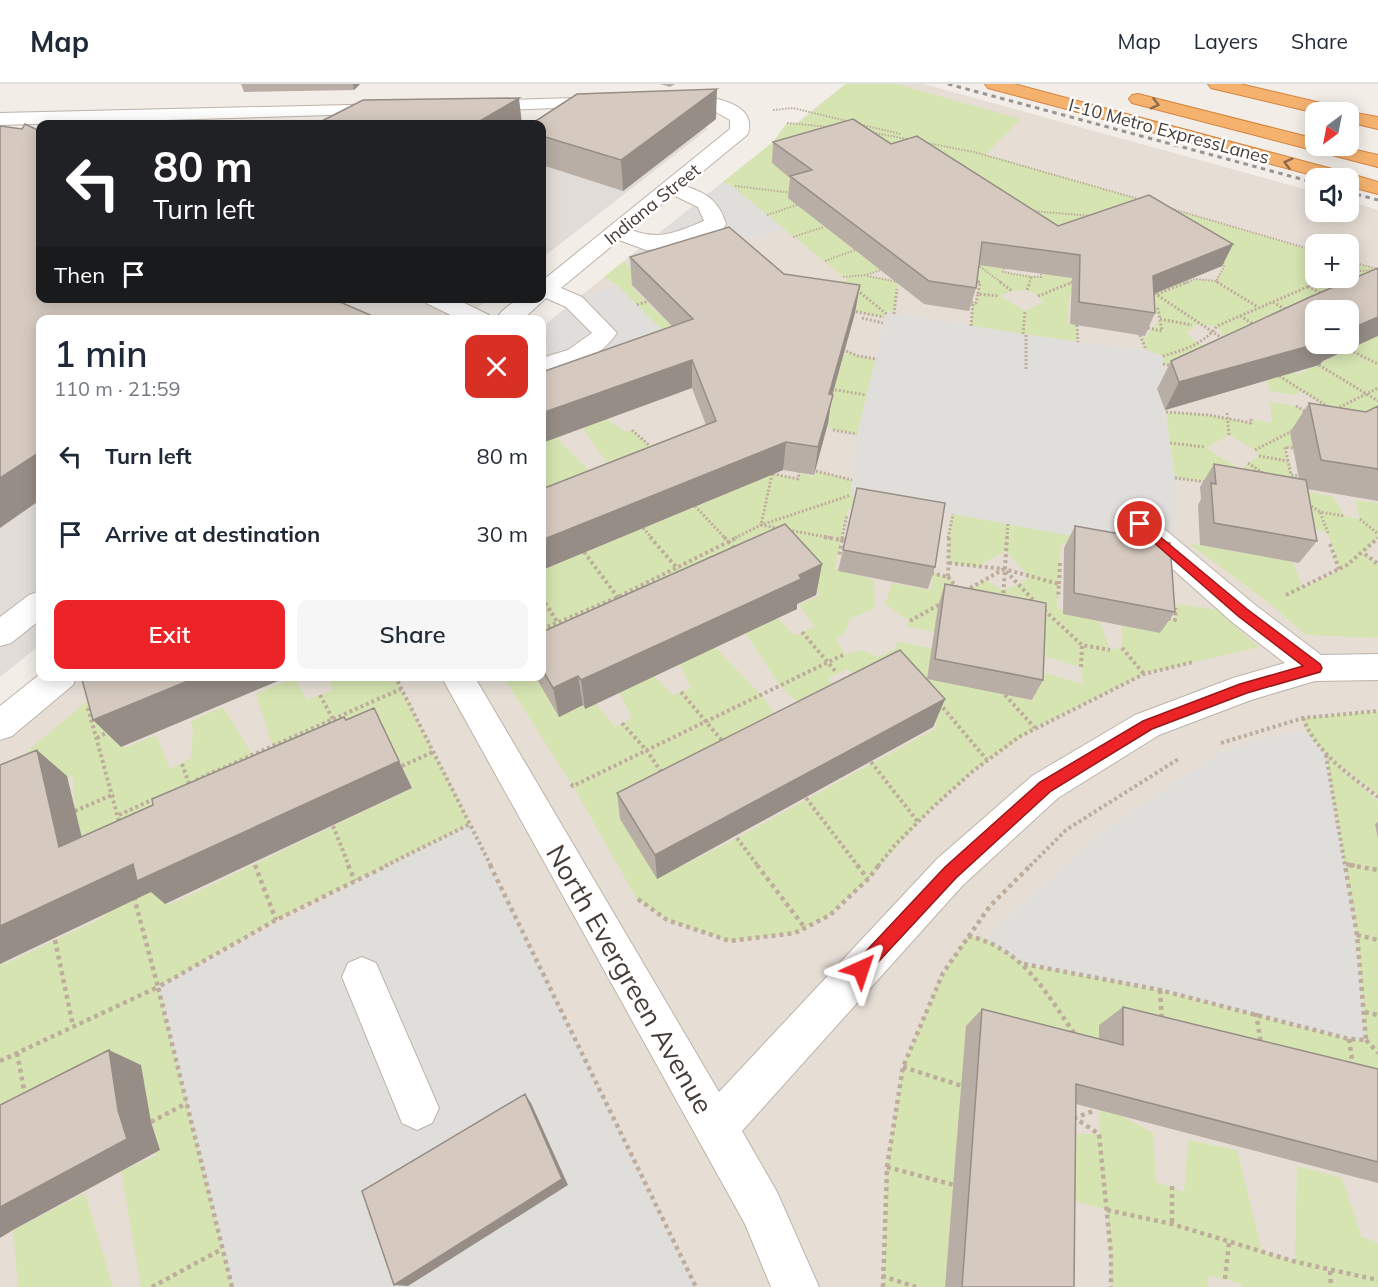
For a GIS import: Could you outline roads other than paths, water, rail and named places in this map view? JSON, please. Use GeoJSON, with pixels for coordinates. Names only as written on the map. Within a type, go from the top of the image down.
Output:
{"type":"FeatureCollection","features":[{"type":"Feature","properties":{"kind":"highway","name":"I-10 Metro ExpressLanes"},"geometry":{"type":"LineString","coordinates":[[994,84],[1305,168]]}},
{"type":"Feature","properties":{"kind":"highway"},"geometry":{"type":"LineString","coordinates":[[1217,84],[1305,105]]}},
{"type":"Feature","properties":{"kind":"highway","name":"I-10 Metro ExpressLanes"},"geometry":{"type":"LineString","coordinates":[[1123,96],[1305,142]]}},
{"type":"Feature","properties":{"kind":"highway"},"geometry":{"type":"LineString","coordinates":[[1359,119],[1378,123]]}},
{"type":"Feature","properties":{"kind":"highway","name":"I-10 Metro ExpressLanes"},"geometry":{"type":"LineString","coordinates":[[1359,156],[1378,161]]}},
{"type":"Feature","properties":{"kind":"highway","name":"I-10 Metro ExpressLanes"},"geometry":{"type":"LineString","coordinates":[[1359,183],[1378,188]]}},
{"type":"Feature","properties":{"kind":"street"},"geometry":{"type":"LineString","coordinates":[[514,87],[522,90],[535,105]]}},
{"type":"Feature","properties":{"kind":"street","name":"Indiana Street"},"geometry":{"type":"LineString","coordinates":[[546,285],[562,265],[617,232],[738,135],[741,123],[731,111],[699,100],[658,100]]}},
{"type":"Feature","properties":{"kind":"street"},"geometry":{"type":"LineString","coordinates":[[463,107],[625,101]]}},
{"type":"Feature","properties":{"kind":"street"},"geometry":{"type":"LineString","coordinates":[[0,119],[278,118],[404,108]]}},
{"type":"Feature","properties":{"kind":"street"},"geometry":{"type":"LineString","coordinates":[[617,232],[646,243],[655,243],[673,241],[715,224],[712,209],[702,199],[672,188]]}},
{"type":"Feature","properties":{"kind":"street"},"geometry":{"type":"LineString","coordinates":[[546,295],[574,302],[605,333],[596,345],[546,365]]}},
{"type":"Feature","properties":{"kind":"street"},"geometry":{"type":"LineString","coordinates":[[445,303],[471,315]]}},
{"type":"Feature","properties":{"kind":"street","name":"Indiana Street"},"geometry":{"type":"LineString","coordinates":[[513,315],[528,303]]}},
{"type":"Feature","properties":{"kind":"street"},"geometry":{"type":"LineString","coordinates":[[1140,524],[1243,613],[1315,668]]}},
{"type":"Feature","properties":{"kind":"street"},"geometry":{"type":"LineString","coordinates":[[0,634],[36,606]]}},
{"type":"Feature","properties":{"kind":"street"},"geometry":{"type":"LineString","coordinates":[[716,1127],[950,872],[1046,787],[1148,725],[1245,688],[1315,668],[1378,667]]}},
{"type":"Feature","properties":{"kind":"street"},"geometry":{"type":"LineString","coordinates":[[0,726],[55,681]]}},
{"type":"Feature","properties":{"kind":"street","name":"North Evergreen Avenue"},"geometry":{"type":"LineString","coordinates":[[460,681],[761,1208],[795,1287]]}},
{"type":"Feature","properties":{"kind":"street"},"geometry":{"type":"LineString","coordinates":[[362,976],[417,1108]]}},
{"type":"Feature","properties":{"kind":"railway"},"geometry":{"type":"LineString","coordinates":[[948,84],[1305,180]]}},
{"type":"Feature","properties":{"kind":"railway"},"geometry":{"type":"LineString","coordinates":[[1359,195],[1378,200]]}}]}
